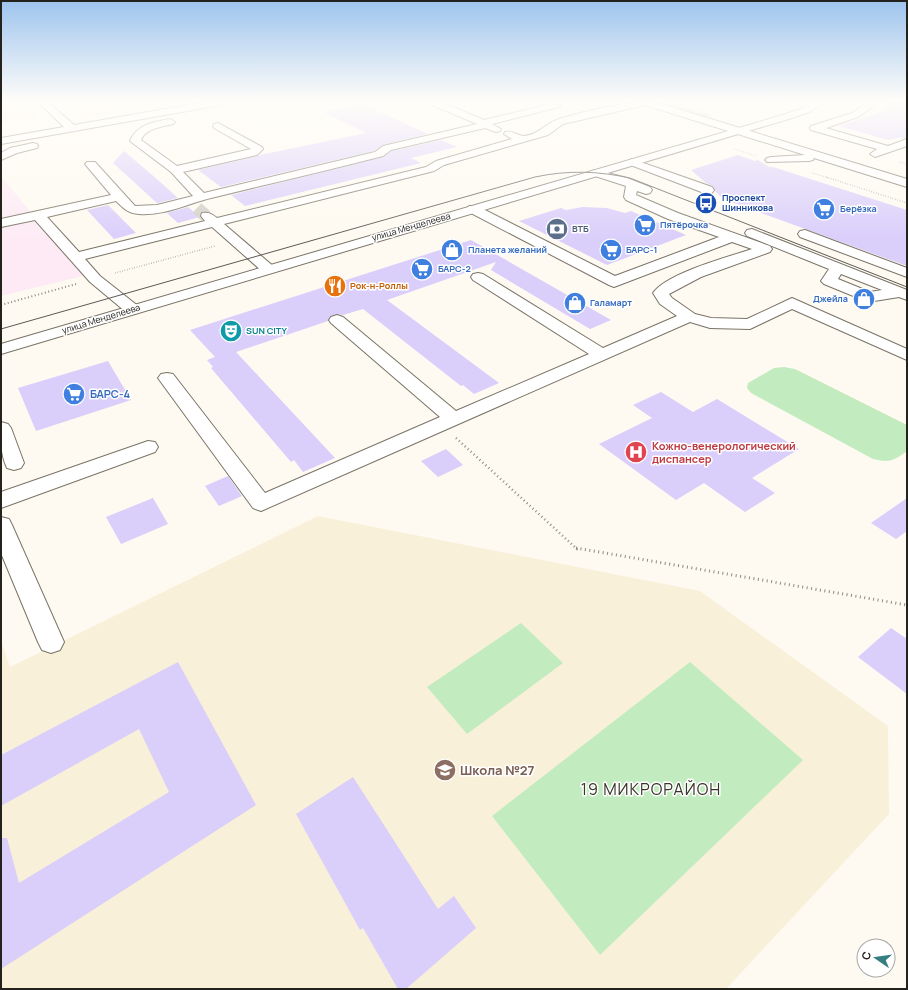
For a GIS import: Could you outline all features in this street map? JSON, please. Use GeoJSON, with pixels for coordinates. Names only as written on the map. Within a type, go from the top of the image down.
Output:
{"type":"FeatureCollection","features":[{"type":"Feature","properties":{"kind":"main road"},"geometry":{"type":"LineString","coordinates":[[1,157],[14,150],[22,148]]}},
{"type":"Feature","properties":{"kind":"main road"},"geometry":{"type":"LineString","coordinates":[[145,148],[174,170],[202,209],[234,240],[268,269]]}},
{"type":"Feature","properties":{"kind":"main road"},"geometry":{"type":"LineString","coordinates":[[174,170],[253,153],[258,149],[257,148]]}},
{"type":"Feature","properties":{"kind":"main road"},"geometry":{"type":"LineString","coordinates":[[76,257],[202,209],[379,154],[387,148]]}},
{"type":"Feature","properties":{"kind":"main road"},"geometry":{"type":"LineString","coordinates":[[91,164],[131,209],[202,209],[430,169],[440,163],[491,148]]}},
{"type":"Feature","properties":{"kind":"main road","name":"улица Менделеева"},"geometry":{"type":"LineString","coordinates":[[1,349],[679,148]]}},
{"type":"Feature","properties":{"kind":"main road"},"geometry":{"type":"LineString","coordinates":[[793,148],[907,183]]}},
{"type":"Feature","properties":{"kind":"main road"},"geometry":{"type":"LineString","coordinates":[[830,148],[878,163]]}},
{"type":"Feature","properties":{"kind":"main road"},"geometry":{"type":"LineString","coordinates":[[863,158],[888,149]]}},
{"type":"Feature","properties":{"kind":"main road"},"geometry":{"type":"LineString","coordinates":[[771,160],[822,157]]}},
{"type":"Feature","properties":{"kind":"main road"},"geometry":{"type":"LineString","coordinates":[[834,160],[824,166],[907,192]]}},
{"type":"Feature","properties":{"kind":"main road"},"geometry":{"type":"LineString","coordinates":[[632,162],[708,190]]}},
{"type":"Feature","properties":{"kind":"main road"},"geometry":{"type":"LineString","coordinates":[[596,173],[632,184],[661,196]]}},
{"type":"Feature","properties":{"kind":"main road"},"geometry":{"type":"LineString","coordinates":[[874,182],[888,177]]}},
{"type":"Feature","properties":{"kind":"main road"},"geometry":{"type":"LineString","coordinates":[[632,184],[630,197],[673,216],[732,237],[771,246],[837,268],[829,280],[868,297],[904,294]]}},
{"type":"Feature","properties":{"kind":"main road"},"geometry":{"type":"LineString","coordinates":[[1,223],[119,197]]}},
{"type":"Feature","properties":{"kind":"main road"},"geometry":{"type":"LineString","coordinates":[[690,208],[771,246]]}},
{"type":"Feature","properties":{"kind":"main road"},"geometry":{"type":"LineString","coordinates":[[473,209],[614,282],[732,237]]}},
{"type":"Feature","properties":{"kind":"main road"},"geometry":{"type":"LineString","coordinates":[[38,215],[95,279],[132,310]]}},
{"type":"Feature","properties":{"kind":"main road"},"geometry":{"type":"LineString","coordinates":[[805,234],[907,273]]}},
{"type":"Feature","properties":{"kind":"main road"},"geometry":{"type":"LineString","coordinates":[[771,246],[699,273],[666,288],[661,293],[666,301],[689,317],[710,323],[750,324],[792,303],[907,355]]}},
{"type":"Feature","properties":{"kind":"main road"},"geometry":{"type":"LineString","coordinates":[[478,277],[602,355]]}},
{"type":"Feature","properties":{"kind":"main road"},"geometry":{"type":"LineString","coordinates":[[166,378],[261,503],[689,317]]}},
{"type":"Feature","properties":{"kind":"main road"},"geometry":{"type":"LineString","coordinates":[[337,320],[447,422]]}},
{"type":"Feature","properties":{"kind":"main road"},"geometry":{"type":"LineString","coordinates":[[1,428],[14,463]]}},
{"type":"Feature","properties":{"kind":"main road"},"geometry":{"type":"LineString","coordinates":[[1,500],[148,447]]}},
{"type":"Feature","properties":{"kind":"main road"},"geometry":{"type":"LineString","coordinates":[[1,525],[6,551],[51,642]]}},
{"type":"Feature","properties":{"kind":"path"},"geometry":{"type":"LineString","coordinates":[[1,305],[234,240]]}},
{"type":"Feature","properties":{"kind":"path"},"geometry":{"type":"LineString","coordinates":[[447,422],[577,549],[907,605]]}},
{"type":"Feature","properties":{"kind":"shaded area"},"geometry":{"type":"Polygon","coordinates":[[[1,176],[83,276],[1,296],[1,176]]]}},
{"type":"Feature","properties":{"kind":"shaded area","name":"Школа №27"},"geometry":{"type":"Polygon","coordinates":[[[318,516],[700,591],[888,726],[889,814],[726,989],[1,989],[1,641],[10,667],[318,516]]]}},
{"type":"Feature","properties":{"kind":"green space"},"geometry":{"type":"Polygon","coordinates":[[[784,367],[795,369],[907,425],[907,451],[888,461],[873,459],[751,393],[747,388],[748,383],[774,368],[784,367]]]}},
{"type":"Feature","properties":{"kind":"green space"},"geometry":{"type":"Polygon","coordinates":[[[521,623],[563,663],[467,734],[427,687],[521,623]]]}},
{"type":"Feature","properties":{"kind":"green space"},"geometry":{"type":"Polygon","coordinates":[[[690,662],[803,760],[600,955],[492,816],[690,662]]]}},
{"type":"Feature","properties":{"kind":"building"},"geometry":{"type":"Polygon","coordinates":[[[293,148],[378,148],[374,151],[221,187],[198,170],[293,148]]]}},
{"type":"Feature","properties":{"kind":"building"},"geometry":{"type":"Polygon","coordinates":[[[404,148],[452,148],[411,158],[421,163],[245,206],[231,195],[383,157],[392,151],[404,148]]]}},
{"type":"Feature","properties":{"kind":"building"},"geometry":{"type":"Polygon","coordinates":[[[124,151],[178,198],[157,203],[113,163],[124,151]]]}},
{"type":"Feature","properties":{"kind":"building","name":"Берёзка"},"geometry":{"type":"Polygon","coordinates":[[[738,155],[755,161],[758,160],[769,167],[907,210],[907,266],[723,199],[715,191],[713,186],[706,183],[691,170],[738,155]]]}},
{"type":"Feature","properties":{"kind":"building"},"geometry":{"type":"Polygon","coordinates":[[[108,205],[136,233],[114,239],[87,210],[108,205]]]}},
{"type":"Feature","properties":{"kind":"building"},"geometry":{"type":"Polygon","coordinates":[[[188,207],[200,217],[178,223],[167,213],[188,207]]]}},
{"type":"Feature","properties":{"kind":"building","name":"БАРС-1"},"geometry":{"type":"Polygon","coordinates":[[[582,207],[607,208],[625,213],[631,211],[686,235],[607,265],[519,221],[561,208],[566,210],[582,207]]]}},
{"type":"Feature","properties":{"kind":"building"},"geometry":{"type":"Polygon","coordinates":[[[471,240],[611,320],[590,329],[491,270],[496,262],[387,300],[499,383],[474,394],[463,385],[461,386],[363,309],[343,315],[337,314],[331,316],[328,321],[236,352],[335,458],[303,472],[294,460],[291,462],[211,368],[213,367],[207,360],[215,357],[190,330],[471,240]]]}},
{"type":"Feature","properties":{"kind":"building","name":"БАРС-4"},"geometry":{"type":"Polygon","coordinates":[[[108,361],[131,400],[36,431],[18,388],[108,361]]]}},
{"type":"Feature","properties":{"kind":"building","name":"Кожно-венерологический диспансер"},"geometry":{"type":"Polygon","coordinates":[[[661,392],[693,412],[717,399],[799,449],[752,478],[775,493],[745,512],[704,483],[676,500],[599,444],[652,418],[633,405],[661,392]]]}},
{"type":"Feature","properties":{"kind":"building"},"geometry":{"type":"Polygon","coordinates":[[[446,449],[463,465],[438,477],[421,461],[446,449]]]}},
{"type":"Feature","properties":{"kind":"building"},"geometry":{"type":"Polygon","coordinates":[[[228,476],[242,496],[219,506],[205,486],[228,476]]]}},
{"type":"Feature","properties":{"kind":"building"},"geometry":{"type":"Polygon","coordinates":[[[153,498],[168,524],[121,544],[106,517],[153,498]]]}},
{"type":"Feature","properties":{"kind":"building"},"geometry":{"type":"Polygon","coordinates":[[[907,498],[907,531],[896,539],[871,523],[907,498]]]}},
{"type":"Feature","properties":{"kind":"building"},"geometry":{"type":"Polygon","coordinates":[[[891,628],[907,639],[907,694],[858,657],[891,628]]]}},
{"type":"Feature","properties":{"kind":"building"},"geometry":{"type":"Polygon","coordinates":[[[178,662],[256,805],[1,969],[1,838],[7,838],[19,883],[169,792],[139,729],[1,806],[1,755],[178,662]]]}},
{"type":"Feature","properties":{"kind":"building"},"geometry":{"type":"Polygon","coordinates":[[[353,777],[438,909],[454,896],[476,928],[406,989],[398,989],[363,928],[360,930],[296,814],[353,777]]]}},
{"type":"Feature","properties":{"kind":"tunnel"},"geometry":{"type":"LineString","coordinates":[[197,208],[206,216]]}},
{"type":"Feature","properties":{"kind":"tram line"},"geometry":{"type":"LineString","coordinates":[[1,329],[535,177],[571,172],[606,174],[630,178],[907,287]]}},
{"type":"Feature","properties":{"kind":"place","name":"Проспект Шинникова"},"geometry":{"type":"Point","coordinates":[706,203]}},
{"type":"Feature","properties":{"kind":"place","name":"Берёзка"},"geometry":{"type":"Point","coordinates":[824,209]}},
{"type":"Feature","properties":{"kind":"place","name":"Пятёрочка"},"geometry":{"type":"Point","coordinates":[645,225]}},
{"type":"Feature","properties":{"kind":"place","name":"ВТБ"},"geometry":{"type":"Point","coordinates":[557,229]}},
{"type":"Feature","properties":{"kind":"place","name":"Планета желаний"},"geometry":{"type":"Point","coordinates":[452,250]}},
{"type":"Feature","properties":{"kind":"place","name":"БАРС-1"},"geometry":{"type":"Point","coordinates":[611,250]}},
{"type":"Feature","properties":{"kind":"place","name":"БАРС-2"},"geometry":{"type":"Point","coordinates":[422,269]}},
{"type":"Feature","properties":{"kind":"place","name":"Рок-н-Роллы"},"geometry":{"type":"Point","coordinates":[335,286]}},
{"type":"Feature","properties":{"kind":"place","name":"Джейла"},"geometry":{"type":"Point","coordinates":[864,299]}},
{"type":"Feature","properties":{"kind":"place","name":"Галамарт"},"geometry":{"type":"Point","coordinates":[575,303]}},
{"type":"Feature","properties":{"kind":"place","name":"SUN CITY"},"geometry":{"type":"Point","coordinates":[231,331]}},
{"type":"Feature","properties":{"kind":"place","name":"БАРС-4"},"geometry":{"type":"Point","coordinates":[74,394]}},
{"type":"Feature","properties":{"kind":"place","name":"Кожно-венерологический диспансер"},"geometry":{"type":"Point","coordinates":[636,452]}},
{"type":"Feature","properties":{"kind":"place","name":"Школа №27"},"geometry":{"type":"Point","coordinates":[445,770]}},
{"type":"Feature","properties":{"kind":"district","name":"19 МИКРОРАЙОН"},"geometry":{"type":"Point","coordinates":[651,789]}}]}
